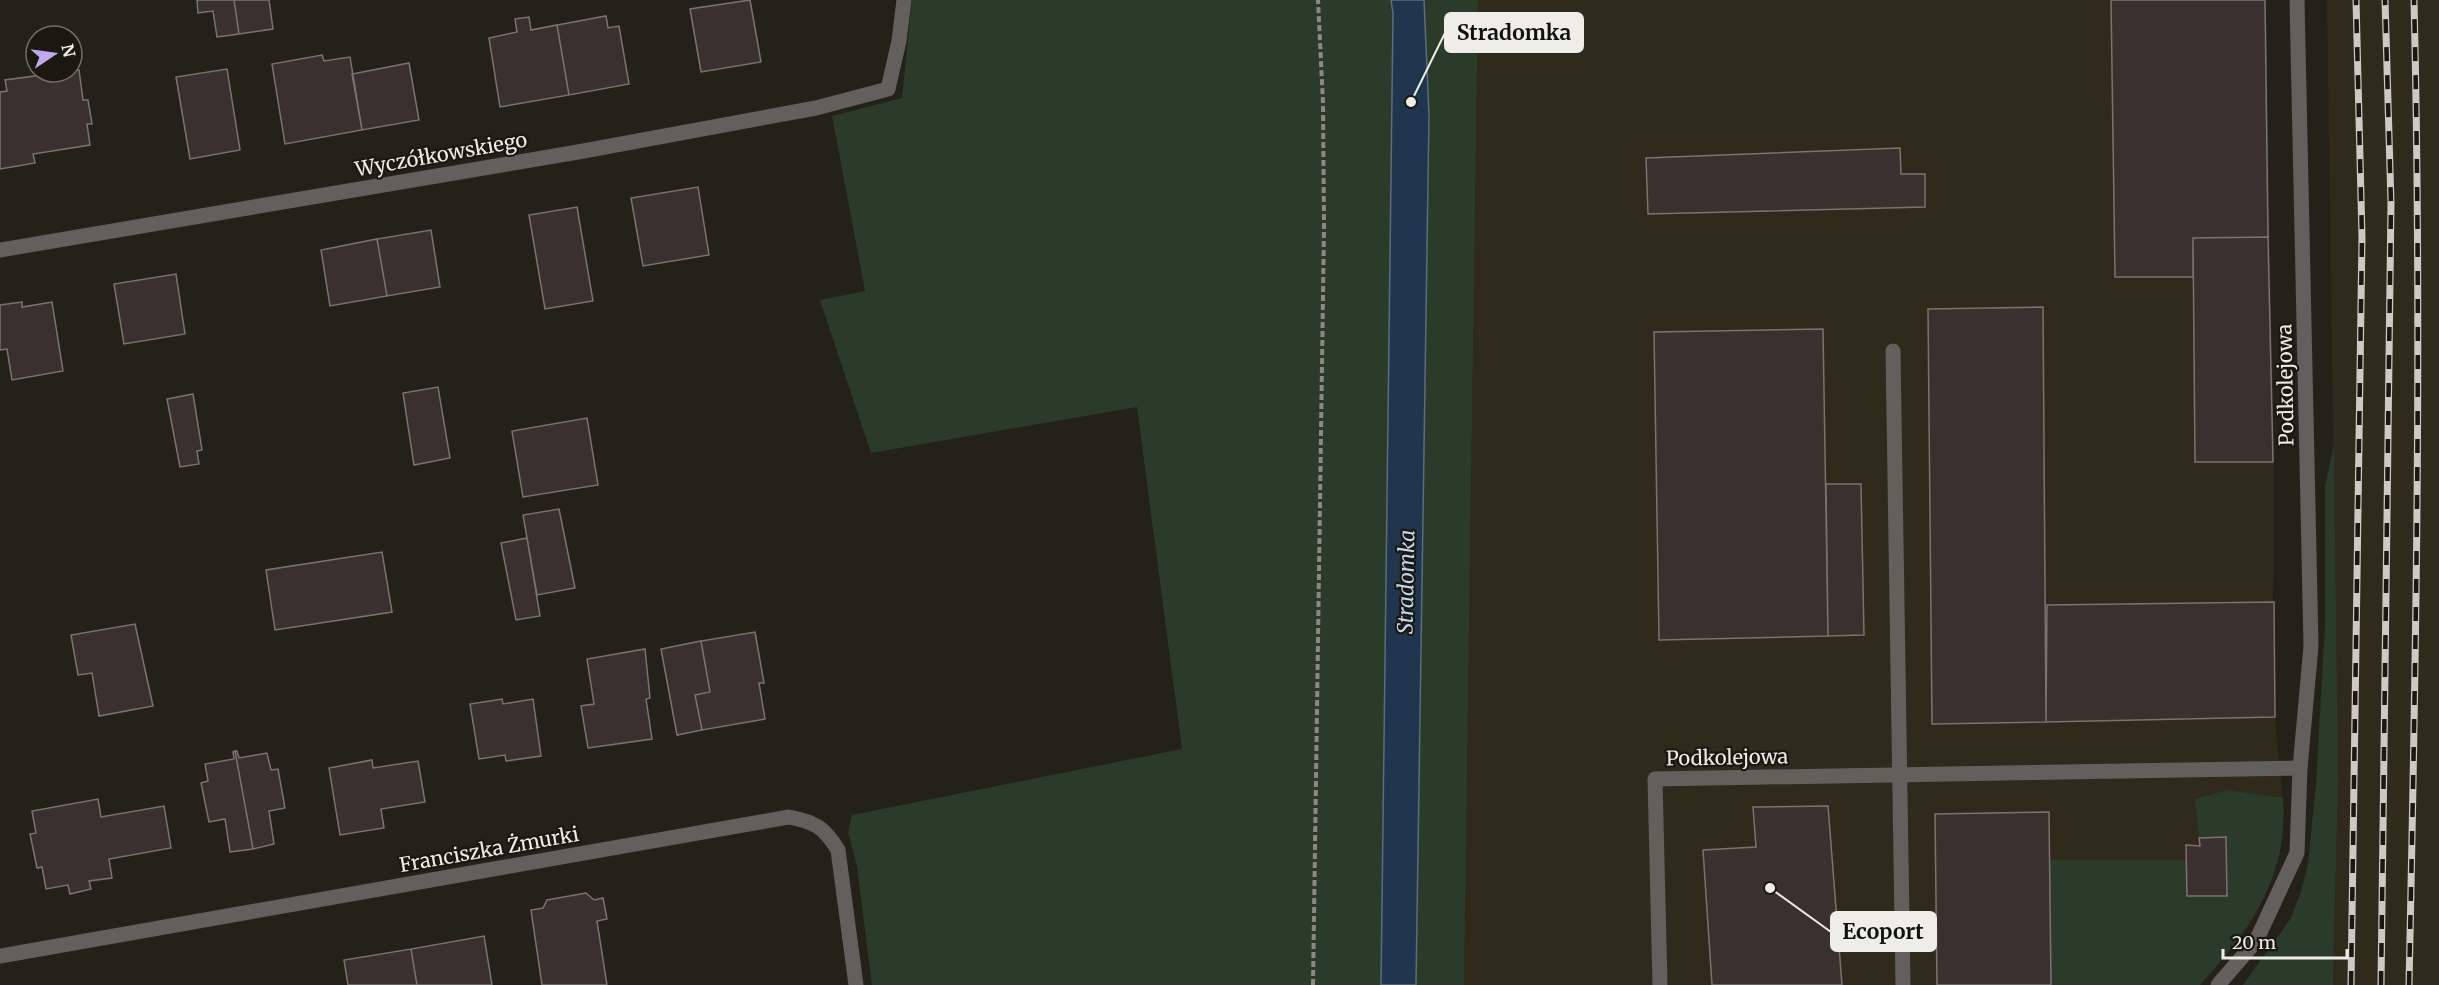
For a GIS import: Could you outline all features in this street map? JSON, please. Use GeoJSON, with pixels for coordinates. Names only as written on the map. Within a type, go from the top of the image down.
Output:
{"type":"FeatureCollection","features":[{"type":"Feature","properties":{"kind":"street","name":"Wyczółkowskiego"},"geometry":{"type":"LineString","coordinates":[[0,250],[578,152],[816,108],[888,89],[904,0]]}},
{"type":"Feature","properties":{"kind":"street","name":"Podkolejowa"},"geometry":{"type":"LineString","coordinates":[[2218,985],[2256,941],[2297,853],[2300,768],[2311,646],[2297,0]]}},
{"type":"Feature","properties":{"kind":"street"},"geometry":{"type":"LineString","coordinates":[[1893,351],[1903,985]]}},
{"type":"Feature","properties":{"kind":"street","name":"Podkolejowa"},"geometry":{"type":"LineString","coordinates":[[1660,985],[1655,779],[2300,768]]}},
{"type":"Feature","properties":{"kind":"street","name":"Franciszka Żmurki"},"geometry":{"type":"LineString","coordinates":[[0,956],[789,817],[812,821],[829,836],[838,850],[856,985]]}},
{"type":"Feature","properties":{"kind":"path"},"geometry":{"type":"LineString","coordinates":[[1313,985],[1324,227],[1323,103],[1318,0]]}},
{"type":"Feature","properties":{"kind":"shaded area"},"geometry":{"type":"Polygon","coordinates":[[[1478,0],[2266,0],[2274,463],[2275,717],[2284,816],[2277,859],[2268,889],[2254,918],[2233,948],[2200,985],[1464,985],[1478,0]]]}},
{"type":"Feature","properties":{"kind":"shaded area"},"geometry":{"type":"Polygon","coordinates":[[[2327,0],[2439,0],[2439,985],[2333,985],[2338,782],[2327,0]]]}},
{"type":"Feature","properties":{"kind":"green space"},"geometry":{"type":"Polygon","coordinates":[[[912,0],[1478,0],[1464,985],[872,985],[857,866],[848,832],[852,815],[1182,749],[1137,407],[871,453],[820,300],[865,291],[832,116],[902,98],[912,0]]]}},
{"type":"Feature","properties":{"kind":"green space"},"geometry":{"type":"Polygon","coordinates":[[[2334,444],[2338,782],[2333,985],[2243,985],[2291,918],[2308,864],[2316,784],[2325,625],[2325,486],[2334,444]]]}},
{"type":"Feature","properties":{"kind":"green space"},"geometry":{"type":"Polygon","coordinates":[[[2227,790],[2283,798],[2280,853],[2273,877],[2250,922],[2200,985],[2051,985],[2049,860],[2186,860],[2187,896],[2227,896],[2226,838],[2199,838],[2195,799],[2227,790]]]}},
{"type":"Feature","properties":{"kind":"water"},"geometry":{"type":"Polygon","coordinates":[[[1391,0],[1424,0],[1429,115],[1416,985],[1381,985],[1393,14],[1391,0]]]}},
{"type":"Feature","properties":{"kind":"building"},"geometry":{"type":"Polygon","coordinates":[[[197,0],[234,0],[239,34],[217,37],[213,11],[198,13],[197,0]]]}},
{"type":"Feature","properties":{"kind":"building"},"geometry":{"type":"Polygon","coordinates":[[[234,0],[269,0],[273,29],[239,34],[234,0]]]}},
{"type":"Feature","properties":{"kind":"building"},"geometry":{"type":"Polygon","coordinates":[[[750,0],[761,62],[701,72],[690,9],[750,0]]]}},
{"type":"Feature","properties":{"kind":"building"},"geometry":{"type":"Polygon","coordinates":[[[2111,0],[2265,0],[2268,237],[2193,238],[2193,277],[2115,277],[2111,0]]]}},
{"type":"Feature","properties":{"kind":"building"},"geometry":{"type":"Polygon","coordinates":[[[606,16],[608,28],[619,26],[629,84],[569,95],[557,25],[606,16]]]}},
{"type":"Feature","properties":{"kind":"building"},"geometry":{"type":"Polygon","coordinates":[[[529,17],[531,30],[557,25],[569,95],[500,107],[489,38],[517,32],[515,19],[529,17]]]}},
{"type":"Feature","properties":{"kind":"building"},"geometry":{"type":"Polygon","coordinates":[[[322,55],[324,61],[350,57],[362,130],[285,144],[272,64],[322,55]]]}},
{"type":"Feature","properties":{"kind":"building"},"geometry":{"type":"Polygon","coordinates":[[[409,63],[419,120],[362,130],[352,74],[409,63]]]}},
{"type":"Feature","properties":{"kind":"building"},"geometry":{"type":"Polygon","coordinates":[[[227,69],[240,150],[190,159],[176,77],[227,69]]]}},
{"type":"Feature","properties":{"kind":"building"},"geometry":{"type":"Polygon","coordinates":[[[24,77],[24,84],[81,84],[83,100],[88,100],[92,124],[87,124],[90,145],[33,154],[35,163],[0,169],[0,92],[7,91],[5,80],[24,77]]]}},
{"type":"Feature","properties":{"kind":"building"},"geometry":{"type":"Polygon","coordinates":[[[1900,148],[1901,174],[1925,174],[1925,207],[1648,214],[1646,158],[1900,148]]]}},
{"type":"Feature","properties":{"kind":"building"},"geometry":{"type":"Polygon","coordinates":[[[698,187],[709,255],[643,266],[631,198],[698,187]]]}},
{"type":"Feature","properties":{"kind":"building"},"geometry":{"type":"Polygon","coordinates":[[[577,207],[593,301],[545,309],[529,215],[577,207]]]}},
{"type":"Feature","properties":{"kind":"building"},"geometry":{"type":"Polygon","coordinates":[[[431,230],[440,287],[387,296],[377,239],[431,230]]]}},
{"type":"Feature","properties":{"kind":"building"},"geometry":{"type":"Polygon","coordinates":[[[2268,237],[2273,462],[2195,462],[2193,238],[2268,237]]]}},
{"type":"Feature","properties":{"kind":"building"},"geometry":{"type":"Polygon","coordinates":[[[377,239],[387,296],[330,306],[321,250],[377,239]]]}},
{"type":"Feature","properties":{"kind":"building"},"geometry":{"type":"Polygon","coordinates":[[[176,274],[185,334],[124,344],[114,284],[176,274]]]}},
{"type":"Feature","properties":{"kind":"building"},"geometry":{"type":"Polygon","coordinates":[[[22,302],[22,307],[52,302],[63,371],[12,380],[7,349],[0,350],[0,305],[22,302]]]}},
{"type":"Feature","properties":{"kind":"building"},"geometry":{"type":"Polygon","coordinates":[[[2043,307],[2046,722],[1932,724],[1928,309],[2043,307]]]}},
{"type":"Feature","properties":{"kind":"building"},"geometry":{"type":"Polygon","coordinates":[[[1823,329],[1828,636],[1659,640],[1654,332],[1823,329]]]}},
{"type":"Feature","properties":{"kind":"building"},"geometry":{"type":"Polygon","coordinates":[[[438,387],[450,458],[414,465],[403,393],[438,387]]]}},
{"type":"Feature","properties":{"kind":"building"},"geometry":{"type":"Polygon","coordinates":[[[193,394],[202,450],[197,451],[199,464],[180,467],[167,399],[193,394]]]}},
{"type":"Feature","properties":{"kind":"building"},"geometry":{"type":"Polygon","coordinates":[[[587,418],[598,485],[523,497],[512,431],[587,418]]]}},
{"type":"Feature","properties":{"kind":"building"},"geometry":{"type":"Polygon","coordinates":[[[1826,484],[1861,484],[1864,635],[1828,636],[1826,484]]]}},
{"type":"Feature","properties":{"kind":"building"},"geometry":{"type":"Polygon","coordinates":[[[559,509],[575,588],[537,595],[523,515],[559,509]]]}},
{"type":"Feature","properties":{"kind":"building"},"geometry":{"type":"Polygon","coordinates":[[[527,538],[540,616],[516,620],[501,543],[527,538]]]}},
{"type":"Feature","properties":{"kind":"building"},"geometry":{"type":"Polygon","coordinates":[[[382,552],[392,612],[275,630],[266,570],[382,552]]]}},
{"type":"Feature","properties":{"kind":"building"},"geometry":{"type":"Polygon","coordinates":[[[2274,602],[2275,717],[2046,722],[2047,605],[2274,602]]]}},
{"type":"Feature","properties":{"kind":"building"},"geometry":{"type":"Polygon","coordinates":[[[135,624],[153,706],[99,716],[92,673],[78,675],[71,635],[135,624]]]}},
{"type":"Feature","properties":{"kind":"building"},"geometry":{"type":"Polygon","coordinates":[[[755,632],[764,683],[759,683],[765,719],[702,730],[695,695],[710,692],[701,641],[755,632]]]}},
{"type":"Feature","properties":{"kind":"building"},"geometry":{"type":"Polygon","coordinates":[[[701,641],[710,692],[695,695],[702,730],[677,735],[661,649],[701,641]]]}},
{"type":"Feature","properties":{"kind":"building"},"geometry":{"type":"Polygon","coordinates":[[[645,649],[650,698],[646,699],[652,739],[588,748],[581,706],[594,704],[587,659],[645,649]]]}},
{"type":"Feature","properties":{"kind":"building"},"geometry":{"type":"Polygon","coordinates":[[[502,699],[503,704],[533,699],[541,756],[506,761],[505,755],[479,759],[470,704],[502,699]]]}},
{"type":"Feature","properties":{"kind":"building"},"geometry":{"type":"Polygon","coordinates":[[[235,751],[253,849],[230,852],[225,819],[209,822],[201,783],[208,781],[205,764],[234,759],[233,752],[235,751]]]}},
{"type":"Feature","properties":{"kind":"building"},"geometry":{"type":"Polygon","coordinates":[[[235,751],[239,758],[267,753],[271,770],[278,769],[285,808],[269,811],[274,844],[253,849],[235,751]]]}},
{"type":"Feature","properties":{"kind":"building"},"geometry":{"type":"Polygon","coordinates":[[[372,760],[373,768],[418,761],[425,802],[381,809],[384,828],[340,835],[329,768],[372,760]]]}},
{"type":"Feature","properties":{"kind":"building"},"geometry":{"type":"Polygon","coordinates":[[[98,799],[101,817],[164,806],[171,848],[109,859],[112,878],[89,881],[91,889],[70,894],[68,885],[46,889],[42,867],[37,868],[30,834],[36,833],[32,811],[98,799]]]}},
{"type":"Feature","properties":{"kind":"building"},"geometry":{"type":"Polygon","coordinates":[[[1828,806],[1842,985],[1712,985],[1703,850],[1756,847],[1753,807],[1828,806]]]}},
{"type":"Feature","properties":{"kind":"building"},"geometry":{"type":"Polygon","coordinates":[[[2049,812],[2051,985],[1937,985],[1935,814],[2049,812]]]}},
{"type":"Feature","properties":{"kind":"building"},"geometry":{"type":"Polygon","coordinates":[[[2226,837],[2227,896],[2187,896],[2186,845],[2200,846],[2199,838],[2226,837]]]}},
{"type":"Feature","properties":{"kind":"building"},"geometry":{"type":"Polygon","coordinates":[[[586,893],[594,900],[603,898],[607,919],[597,921],[607,985],[542,985],[531,910],[543,908],[547,900],[586,893]]]}},
{"type":"Feature","properties":{"kind":"building"},"geometry":{"type":"Polygon","coordinates":[[[484,936],[492,985],[417,985],[411,949],[484,936]]]}},
{"type":"Feature","properties":{"kind":"building"},"geometry":{"type":"Polygon","coordinates":[[[411,949],[417,985],[348,985],[344,960],[411,949]]]}},
{"type":"Feature","properties":{"kind":"railway"},"geometry":{"type":"LineString","coordinates":[[2351,985],[2362,237],[2356,0]]}},
{"type":"Feature","properties":{"kind":"railway"},"geometry":{"type":"LineString","coordinates":[[2381,985],[2391,203],[2385,0]]}},
{"type":"Feature","properties":{"kind":"railway"},"geometry":{"type":"LineString","coordinates":[[2409,985],[2418,370],[2414,0]]}},
{"type":"Feature","properties":{"kind":"place","name":"Stradomka"},"geometry":{"type":"Point","coordinates":[1411,102]}},
{"type":"Feature","properties":{"kind":"place","name":"Ecoport"},"geometry":{"type":"Point","coordinates":[1770,888]}}]}
